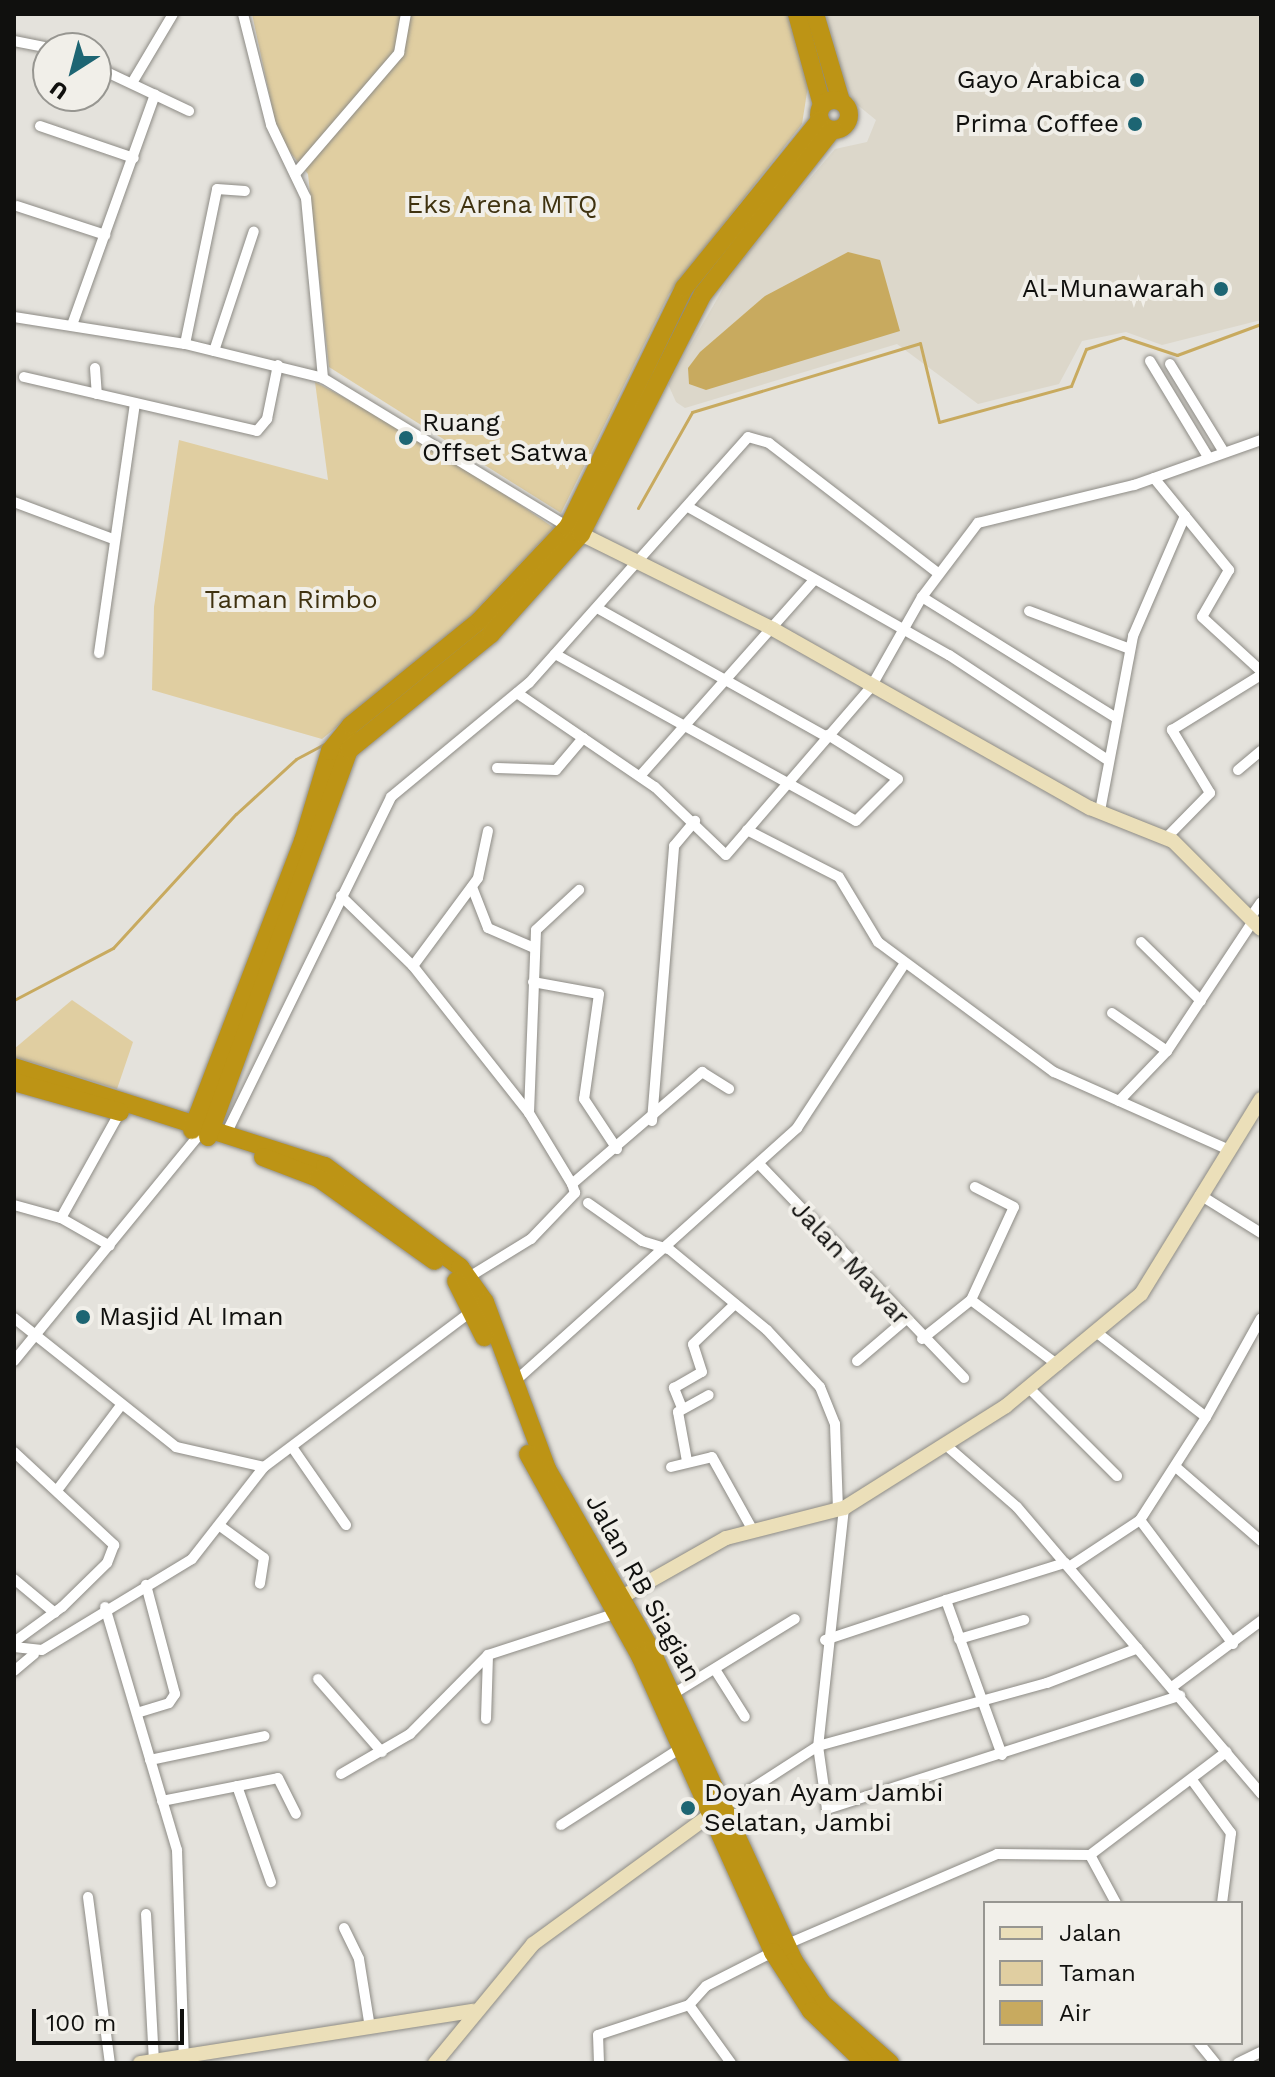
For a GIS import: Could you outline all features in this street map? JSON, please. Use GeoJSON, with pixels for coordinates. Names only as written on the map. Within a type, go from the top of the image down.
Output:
{"type":"FeatureCollection","features":[{"type":"Feature","properties":{"kind":"highway"},"geometry":{"type":"LineString","coordinates":[[797,14],[829,114]]}},
{"type":"Feature","properties":{"kind":"highway"},"geometry":{"type":"LineString","coordinates":[[205,1131],[303,841],[330,751],[351,725],[486,627],[575,530],[684,288],[829,114],[815,14]]}},
{"type":"Feature","properties":{"kind":"highway"},"geometry":{"type":"LineString","coordinates":[[14,1067],[321,1172]]}},
{"type":"Feature","properties":{"kind":"highway"},"geometry":{"type":"LineString","coordinates":[[14,1082],[120,1112],[205,1131]]}},
{"type":"Feature","properties":{"kind":"highway","name":"Jalan RB Siagian"},"geometry":{"type":"LineString","coordinates":[[321,1172],[469,1277],[547,1469],[617,1606],[681,1748],[715,1812],[779,1949],[811,2011],[865,2063]]}},
{"type":"Feature","properties":{"kind":"highway","name":"Jalan RB Siagian"},"geometry":{"type":"LineString","coordinates":[[321,1172],[443,1267],[474,1310],[548,1500],[673,1694],[715,1812]]}},
{"type":"Feature","properties":{"kind":"highway","name":"Jalan RB Siagian"},"geometry":{"type":"LineString","coordinates":[[779,1949],[822,2003],[890,2063]]}},
{"type":"Feature","properties":{"kind":"street"},"geometry":{"type":"LineString","coordinates":[[132,83],[173,14]]}},
{"type":"Feature","properties":{"kind":"street"},"geometry":{"type":"LineString","coordinates":[[243,14],[271,125],[307,207],[323,378]]}},
{"type":"Feature","properties":{"kind":"street"},"geometry":{"type":"LineString","coordinates":[[295,174],[399,53],[406,14]]}},
{"type":"Feature","properties":{"kind":"street"},"geometry":{"type":"LineString","coordinates":[[112,74],[189,111]]}},
{"type":"Feature","properties":{"kind":"street"},"geometry":{"type":"LineString","coordinates":[[72,325],[155,94]]}},
{"type":"Feature","properties":{"kind":"street"},"geometry":{"type":"LineString","coordinates":[[40,126],[134,158]]}},
{"type":"Feature","properties":{"kind":"street"},"geometry":{"type":"LineString","coordinates":[[185,344],[217,189],[245,191]]}},
{"type":"Feature","properties":{"kind":"street"},"geometry":{"type":"LineString","coordinates":[[17,206],[105,235]]}},
{"type":"Feature","properties":{"kind":"street"},"geometry":{"type":"LineString","coordinates":[[214,351],[254,231]]}},
{"type":"Feature","properties":{"kind":"street"},"geometry":{"type":"LineString","coordinates":[[14,317],[185,344],[323,378],[575,530],[773,629],[871,687],[1100,811],[1166,838],[1255,923]]}},
{"type":"Feature","properties":{"kind":"street"},"geometry":{"type":"LineString","coordinates":[[1150,361],[1207,455]]}},
{"type":"Feature","properties":{"kind":"street"},"geometry":{"type":"LineString","coordinates":[[1170,364],[1222,449]]}},
{"type":"Feature","properties":{"kind":"street"},"geometry":{"type":"LineString","coordinates":[[24,377],[257,431],[267,419],[278,365]]}},
{"type":"Feature","properties":{"kind":"street"},"geometry":{"type":"LineString","coordinates":[[95,368],[97,394]]}},
{"type":"Feature","properties":{"kind":"street"},"geometry":{"type":"LineString","coordinates":[[99,653],[113,539],[135,404]]}},
{"type":"Feature","properties":{"kind":"street"},"geometry":{"type":"LineString","coordinates":[[14,1361],[205,1131],[300,996],[341,896],[391,797],[517,693],[757,435],[938,573]]}},
{"type":"Feature","properties":{"kind":"street"},"geometry":{"type":"LineString","coordinates":[[517,693],[640,776],[695,821],[723,855],[789,785],[871,687],[922,597],[978,523],[1154,478],[1222,449],[1261,440]]}},
{"type":"Feature","properties":{"kind":"street"},"geometry":{"type":"LineString","coordinates":[[1154,478],[1229,570],[1202,617],[1261,673],[1172,730],[1210,793],[1166,838]]}},
{"type":"Feature","properties":{"kind":"street"},"geometry":{"type":"LineString","coordinates":[[14,502],[113,539]]}},
{"type":"Feature","properties":{"kind":"street"},"geometry":{"type":"LineString","coordinates":[[688,507],[903,628],[1106,759]]}},
{"type":"Feature","properties":{"kind":"street"},"geometry":{"type":"LineString","coordinates":[[1100,811],[1106,759],[1130,649],[1185,516]]}},
{"type":"Feature","properties":{"kind":"street"},"geometry":{"type":"LineString","coordinates":[[640,776],[729,681],[814,580]]}},
{"type":"Feature","properties":{"kind":"street"},"geometry":{"type":"LineString","coordinates":[[922,597],[1115,717]]}},
{"type":"Feature","properties":{"kind":"street"},"geometry":{"type":"LineString","coordinates":[[555,654],[852,822],[898,783],[828,736],[597,608]]}},
{"type":"Feature","properties":{"kind":"street"},"geometry":{"type":"LineString","coordinates":[[1029,611],[1130,649]]}},
{"type":"Feature","properties":{"kind":"street"},"geometry":{"type":"LineString","coordinates":[[497,768],[556,770],[583,738]]}},
{"type":"Feature","properties":{"kind":"street"},"geometry":{"type":"LineString","coordinates":[[1238,770],[1261,751]]}},
{"type":"Feature","properties":{"kind":"street"},"geometry":{"type":"LineString","coordinates":[[652,1121],[674,846],[695,821]]}},
{"type":"Feature","properties":{"kind":"street"},"geometry":{"type":"LineString","coordinates":[[747,830],[844,881],[878,942],[1054,1072],[1227,1149]]}},
{"type":"Feature","properties":{"kind":"street"},"geometry":{"type":"LineString","coordinates":[[413,966],[472,887],[488,831]]}},
{"type":"Feature","properties":{"kind":"street"},"geometry":{"type":"LineString","coordinates":[[472,887],[488,928],[534,948]]}},
{"type":"Feature","properties":{"kind":"street"},"geometry":{"type":"LineString","coordinates":[[529,1113],[534,948],[538,926],[579,890]]}},
{"type":"Feature","properties":{"kind":"street"},"geometry":{"type":"LineString","coordinates":[[341,896],[413,966],[529,1113],[572,1184],[575,1193],[531,1239],[469,1277]]}},
{"type":"Feature","properties":{"kind":"street"},"geometry":{"type":"LineString","coordinates":[[1119,1101],[1167,1051],[1255,923],[1261,902]]}},
{"type":"Feature","properties":{"kind":"street"},"geometry":{"type":"LineString","coordinates":[[1141,942],[1201,1001]]}},
{"type":"Feature","properties":{"kind":"street"},"geometry":{"type":"LineString","coordinates":[[513,1383],[655,1253],[669,1249],[760,1165],[825,1091],[905,963]]}},
{"type":"Feature","properties":{"kind":"street"},"geometry":{"type":"LineString","coordinates":[[533,982],[599,994],[584,1099],[617,1149]]}},
{"type":"Feature","properties":{"kind":"street"},"geometry":{"type":"LineString","coordinates":[[1112,1013],[1167,1051]]}},
{"type":"Feature","properties":{"kind":"street"},"geometry":{"type":"LineString","coordinates":[[572,1184],[652,1121],[704,1070],[729,1089]]}},
{"type":"Feature","properties":{"kind":"street"},"geometry":{"type":"LineString","coordinates":[[341,1774],[382,1752],[488,1655],[617,1606],[752,1529],[787,1527],[841,1509],[948,1447],[1058,1365],[1141,1294],[1227,1149],[1261,1099]]}},
{"type":"Feature","properties":{"kind":"street"},"geometry":{"type":"LineString","coordinates":[[61,1218],[120,1112]]}},
{"type":"Feature","properties":{"kind":"street","name":"Jalan Mawar"},"geometry":{"type":"LineString","coordinates":[[760,1165],[922,1339],[971,1300]]}},
{"type":"Feature","properties":{"kind":"street"},"geometry":{"type":"LineString","coordinates":[[975,1187],[1014,1207],[971,1300],[1058,1365]]}},
{"type":"Feature","properties":{"kind":"street"},"geometry":{"type":"LineString","coordinates":[[1200,1195],[1261,1233]]}},
{"type":"Feature","properties":{"kind":"street"},"geometry":{"type":"LineString","coordinates":[[588,1203],[642,1241],[669,1249],[735,1304],[820,1387],[835,1424],[841,1509],[825,1640],[818,1746],[824,1806],[834,1809],[1180,1696]]}},
{"type":"Feature","properties":{"kind":"street"},"geometry":{"type":"LineString","coordinates":[[14,1205],[61,1218],[110,1246]]}},
{"type":"Feature","properties":{"kind":"street"},"geometry":{"type":"LineString","coordinates":[[682,1408],[674,1388],[702,1372],[693,1344],[735,1304]]}},
{"type":"Feature","properties":{"kind":"street"},"geometry":{"type":"LineString","coordinates":[[14,1671],[105,1607],[192,1559],[264,1467],[474,1310]]}},
{"type":"Feature","properties":{"kind":"street"},"geometry":{"type":"LineString","coordinates":[[14,1318],[119,1408],[176,1447],[264,1467]]}},
{"type":"Feature","properties":{"kind":"street"},"geometry":{"type":"LineString","coordinates":[[825,1640],[1067,1565],[1140,1520],[1177,1468],[1261,1318]]}},
{"type":"Feature","properties":{"kind":"street"},"geometry":{"type":"LineString","coordinates":[[857,1361],[905,1320]]}},
{"type":"Feature","properties":{"kind":"street"},"geometry":{"type":"LineString","coordinates":[[1096,1332],[1206,1417]]}},
{"type":"Feature","properties":{"kind":"street"},"geometry":{"type":"LineString","coordinates":[[922,1339],[964,1378]]}},
{"type":"Feature","properties":{"kind":"street"},"geometry":{"type":"LineString","coordinates":[[1028,1387],[1117,1476]]}},
{"type":"Feature","properties":{"kind":"street"},"geometry":{"type":"LineString","coordinates":[[687,1461],[677,1417],[682,1408],[709,1395]]}},
{"type":"Feature","properties":{"kind":"street"},"geometry":{"type":"LineString","coordinates":[[58,1489],[119,1408]]}},
{"type":"Feature","properties":{"kind":"street"},"geometry":{"type":"LineString","coordinates":[[292,1447],[346,1525]]}},
{"type":"Feature","properties":{"kind":"street"},"geometry":{"type":"LineString","coordinates":[[948,1447],[1017,1507],[1261,1794]]}},
{"type":"Feature","properties":{"kind":"street"},"geometry":{"type":"LineString","coordinates":[[14,1452],[58,1489],[114,1545],[107,1563],[55,1613],[14,1644],[34,1654]]}},
{"type":"Feature","properties":{"kind":"street"},"geometry":{"type":"LineString","coordinates":[[671,1467],[712,1457],[752,1529]]}},
{"type":"Feature","properties":{"kind":"street"},"geometry":{"type":"LineString","coordinates":[[1177,1468],[1261,1541]]}},
{"type":"Feature","properties":{"kind":"street"},"geometry":{"type":"LineString","coordinates":[[1140,1520],[1233,1644]]}},
{"type":"Feature","properties":{"kind":"street"},"geometry":{"type":"LineString","coordinates":[[220,1526],[264,1558],[260,1584]]}},
{"type":"Feature","properties":{"kind":"street"},"geometry":{"type":"LineString","coordinates":[[14,1579],[55,1613]]}},
{"type":"Feature","properties":{"kind":"street"},"geometry":{"type":"LineString","coordinates":[[140,1712],[169,1703],[175,1694],[146,1585]]}},
{"type":"Feature","properties":{"kind":"street"},"geometry":{"type":"LineString","coordinates":[[946,1600],[1002,1755]]}},
{"type":"Feature","properties":{"kind":"street"},"geometry":{"type":"LineString","coordinates":[[105,1607],[140,1712],[150,1760],[177,1850],[184,2058]]}},
{"type":"Feature","properties":{"kind":"street"},"geometry":{"type":"LineString","coordinates":[[673,1694],[716,1671],[795,1619]]}},
{"type":"Feature","properties":{"kind":"street"},"geometry":{"type":"LineString","coordinates":[[959,1639],[1024,1620]]}},
{"type":"Feature","properties":{"kind":"street"},"geometry":{"type":"LineString","coordinates":[[1172,1687],[1261,1621]]}},
{"type":"Feature","properties":{"kind":"street"},"geometry":{"type":"LineString","coordinates":[[435,2063],[473,2011],[562,1920],[715,1812],[818,1746],[982,1702],[1138,1648]]}},
{"type":"Feature","properties":{"kind":"street"},"geometry":{"type":"LineString","coordinates":[[486,1719],[488,1655]]}},
{"type":"Feature","properties":{"kind":"street"},"geometry":{"type":"LineString","coordinates":[[716,1671],[745,1717]]}},
{"type":"Feature","properties":{"kind":"street"},"geometry":{"type":"LineString","coordinates":[[318,1679],[382,1752]]}},
{"type":"Feature","properties":{"kind":"street"},"geometry":{"type":"LineString","coordinates":[[150,1760],[265,1736]]}},
{"type":"Feature","properties":{"kind":"street"},"geometry":{"type":"LineString","coordinates":[[561,1825],[681,1748]]}},
{"type":"Feature","properties":{"kind":"street"},"geometry":{"type":"LineString","coordinates":[[599,2063],[598,2035],[689,2005],[706,1986],[779,1949],[997,1854],[1090,1855],[1226,1752]]}},
{"type":"Feature","properties":{"kind":"street"},"geometry":{"type":"LineString","coordinates":[[162,1801],[281,1780],[296,1814]]}},
{"type":"Feature","properties":{"kind":"street"},"geometry":{"type":"LineString","coordinates":[[1192,1780],[1231,1833],[1222,1901]]}},
{"type":"Feature","properties":{"kind":"street"},"geometry":{"type":"LineString","coordinates":[[237,1786],[271,1882]]}},
{"type":"Feature","properties":{"kind":"street"},"geometry":{"type":"LineString","coordinates":[[1090,1855],[1115,1901]]}},
{"type":"Feature","properties":{"kind":"street"},"geometry":{"type":"LineString","coordinates":[[88,1897],[110,2063]]}},
{"type":"Feature","properties":{"kind":"street"},"geometry":{"type":"LineString","coordinates":[[146,1914],[147,2062],[473,2011]]}},
{"type":"Feature","properties":{"kind":"street"},"geometry":{"type":"LineString","coordinates":[[344,1928],[359,1959],[370,2028]]}},
{"type":"Feature","properties":{"kind":"street"},"geometry":{"type":"LineString","coordinates":[[689,2005],[731,2063]]}},
{"type":"Feature","properties":{"kind":"street"},"geometry":{"type":"LineString","coordinates":[[1201,2045],[1215,2063]]}},
{"type":"Feature","properties":{"kind":"street"},"geometry":{"type":"LineString","coordinates":[[1238,2063],[1261,2052]]}},
{"type":"Feature","properties":{"kind":"shaded area"},"geometry":{"type":"Polygon","coordinates":[[[826,14],[1261,14],[1261,320],[1162,345],[1126,332],[1082,341],[1059,384],[978,404],[897,344],[685,408],[676,402],[668,384],[735,268],[835,149],[867,142],[876,120],[855,103],[843,77],[826,14]]]}},
{"type":"Feature","properties":{"kind":"green space","name":"Eks Arena MTQ"},"geometry":{"type":"Polygon","coordinates":[[[252,14],[789,14],[808,86],[802,124],[669,294],[561,513],[329,367],[308,174],[279,139],[252,14]]]}},
{"type":"Feature","properties":{"kind":"green space","name":"Taman Rimbo"},"geometry":{"type":"Polygon","coordinates":[[[315,382],[432,444],[554,528],[467,620],[322,739],[152,690],[154,607],[179,440],[328,480],[315,382]]]}},
{"type":"Feature","properties":{"kind":"green space"},"geometry":{"type":"Polygon","coordinates":[[[72,1000],[133,1042],[117,1089],[14,1057],[14,1049],[72,1000]]]}},
{"type":"Feature","properties":{"kind":"water"},"geometry":{"type":"Polygon","coordinates":[[[848,252],[880,260],[900,331],[706,390],[689,384],[688,368],[700,352],[765,296],[848,252]]]}},
{"type":"Feature","properties":{"kind":"waterway"},"geometry":{"type":"LineString","coordinates":[[638,508],[692,412],[920,343],[939,422],[1071,386],[1086,349],[1123,337],[1177,355],[1261,324]]}},
{"type":"Feature","properties":{"kind":"waterway"},"geometry":{"type":"LineString","coordinates":[[14,1000],[113,948],[236,814],[296,759],[324,744]]}},
{"type":"Feature","properties":{"kind":"place","name":"Gayo Arabica"},"geometry":{"type":"Point","coordinates":[1137,80]}},
{"type":"Feature","properties":{"kind":"place","name":"Prima Coffee"},"geometry":{"type":"Point","coordinates":[1135,124]}},
{"type":"Feature","properties":{"kind":"place","name":"Al-Munawarah"},"geometry":{"type":"Point","coordinates":[1221,289]}},
{"type":"Feature","properties":{"kind":"place","name":"Ruang Offset Satwa"},"geometry":{"type":"Point","coordinates":[406,438]}},
{"type":"Feature","properties":{"kind":"place","name":"Masjid Al Iman"},"geometry":{"type":"Point","coordinates":[83,1317]}},
{"type":"Feature","properties":{"kind":"place","name":"Doyan Ayam Jambi Selatan, Jambi"},"geometry":{"type":"Point","coordinates":[688,1808]}}]}
